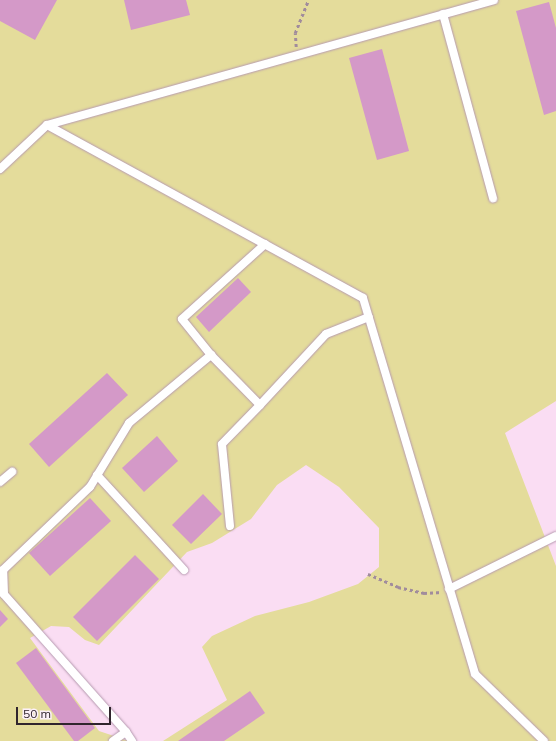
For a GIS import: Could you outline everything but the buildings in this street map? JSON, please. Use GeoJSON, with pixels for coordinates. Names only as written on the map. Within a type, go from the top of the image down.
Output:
{"type":"FeatureCollection","features":[{"type":"Feature","properties":{"kind":"lane"},"geometry":{"type":"LineString","coordinates":[[0,169],[47,125],[494,0]]}},
{"type":"Feature","properties":{"kind":"lane"},"geometry":{"type":"LineString","coordinates":[[443,14],[493,198]]}},
{"type":"Feature","properties":{"kind":"lane"},"geometry":{"type":"LineString","coordinates":[[47,125],[363,298],[475,674],[544,741]]}},
{"type":"Feature","properties":{"kind":"lane"},"geometry":{"type":"LineString","coordinates":[[260,406],[211,355],[182,319],[265,244]]}},
{"type":"Feature","properties":{"kind":"lane"},"geometry":{"type":"LineString","coordinates":[[230,526],[222,444],[260,406],[326,334],[369,317]]}},
{"type":"Feature","properties":{"kind":"lane"},"geometry":{"type":"LineString","coordinates":[[132,741],[126,732],[2,592],[3,570],[90,487],[129,423],[211,355]]}},
{"type":"Feature","properties":{"kind":"lane"},"geometry":{"type":"LineString","coordinates":[[0,482],[12,472]]}},
{"type":"Feature","properties":{"kind":"lane"},"geometry":{"type":"LineString","coordinates":[[97,475],[184,570]]}},
{"type":"Feature","properties":{"kind":"lane"},"geometry":{"type":"LineString","coordinates":[[449,589],[556,536]]}},
{"type":"Feature","properties":{"kind":"lane"},"geometry":{"type":"LineString","coordinates":[[113,741],[126,732]]}},
{"type":"Feature","properties":{"kind":"path"},"geometry":{"type":"LineString","coordinates":[[297,55],[295,33],[308,0]]}},
{"type":"Feature","properties":{"kind":"path"},"geometry":{"type":"LineString","coordinates":[[368,574],[398,587],[424,593],[436,594],[449,589]]}},
{"type":"Feature","properties":{"kind":"shaded area"},"geometry":{"type":"Polygon","coordinates":[[[0,0],[556,0],[556,401],[505,433],[556,566],[556,741],[163,741],[227,700],[202,647],[212,636],[255,616],[309,602],[358,584],[379,567],[379,528],[339,487],[306,465],[277,485],[251,519],[212,543],[187,552],[99,645],[85,640],[69,627],[51,626],[30,638],[99,731],[129,741],[0,741],[0,0]]]}}]}
